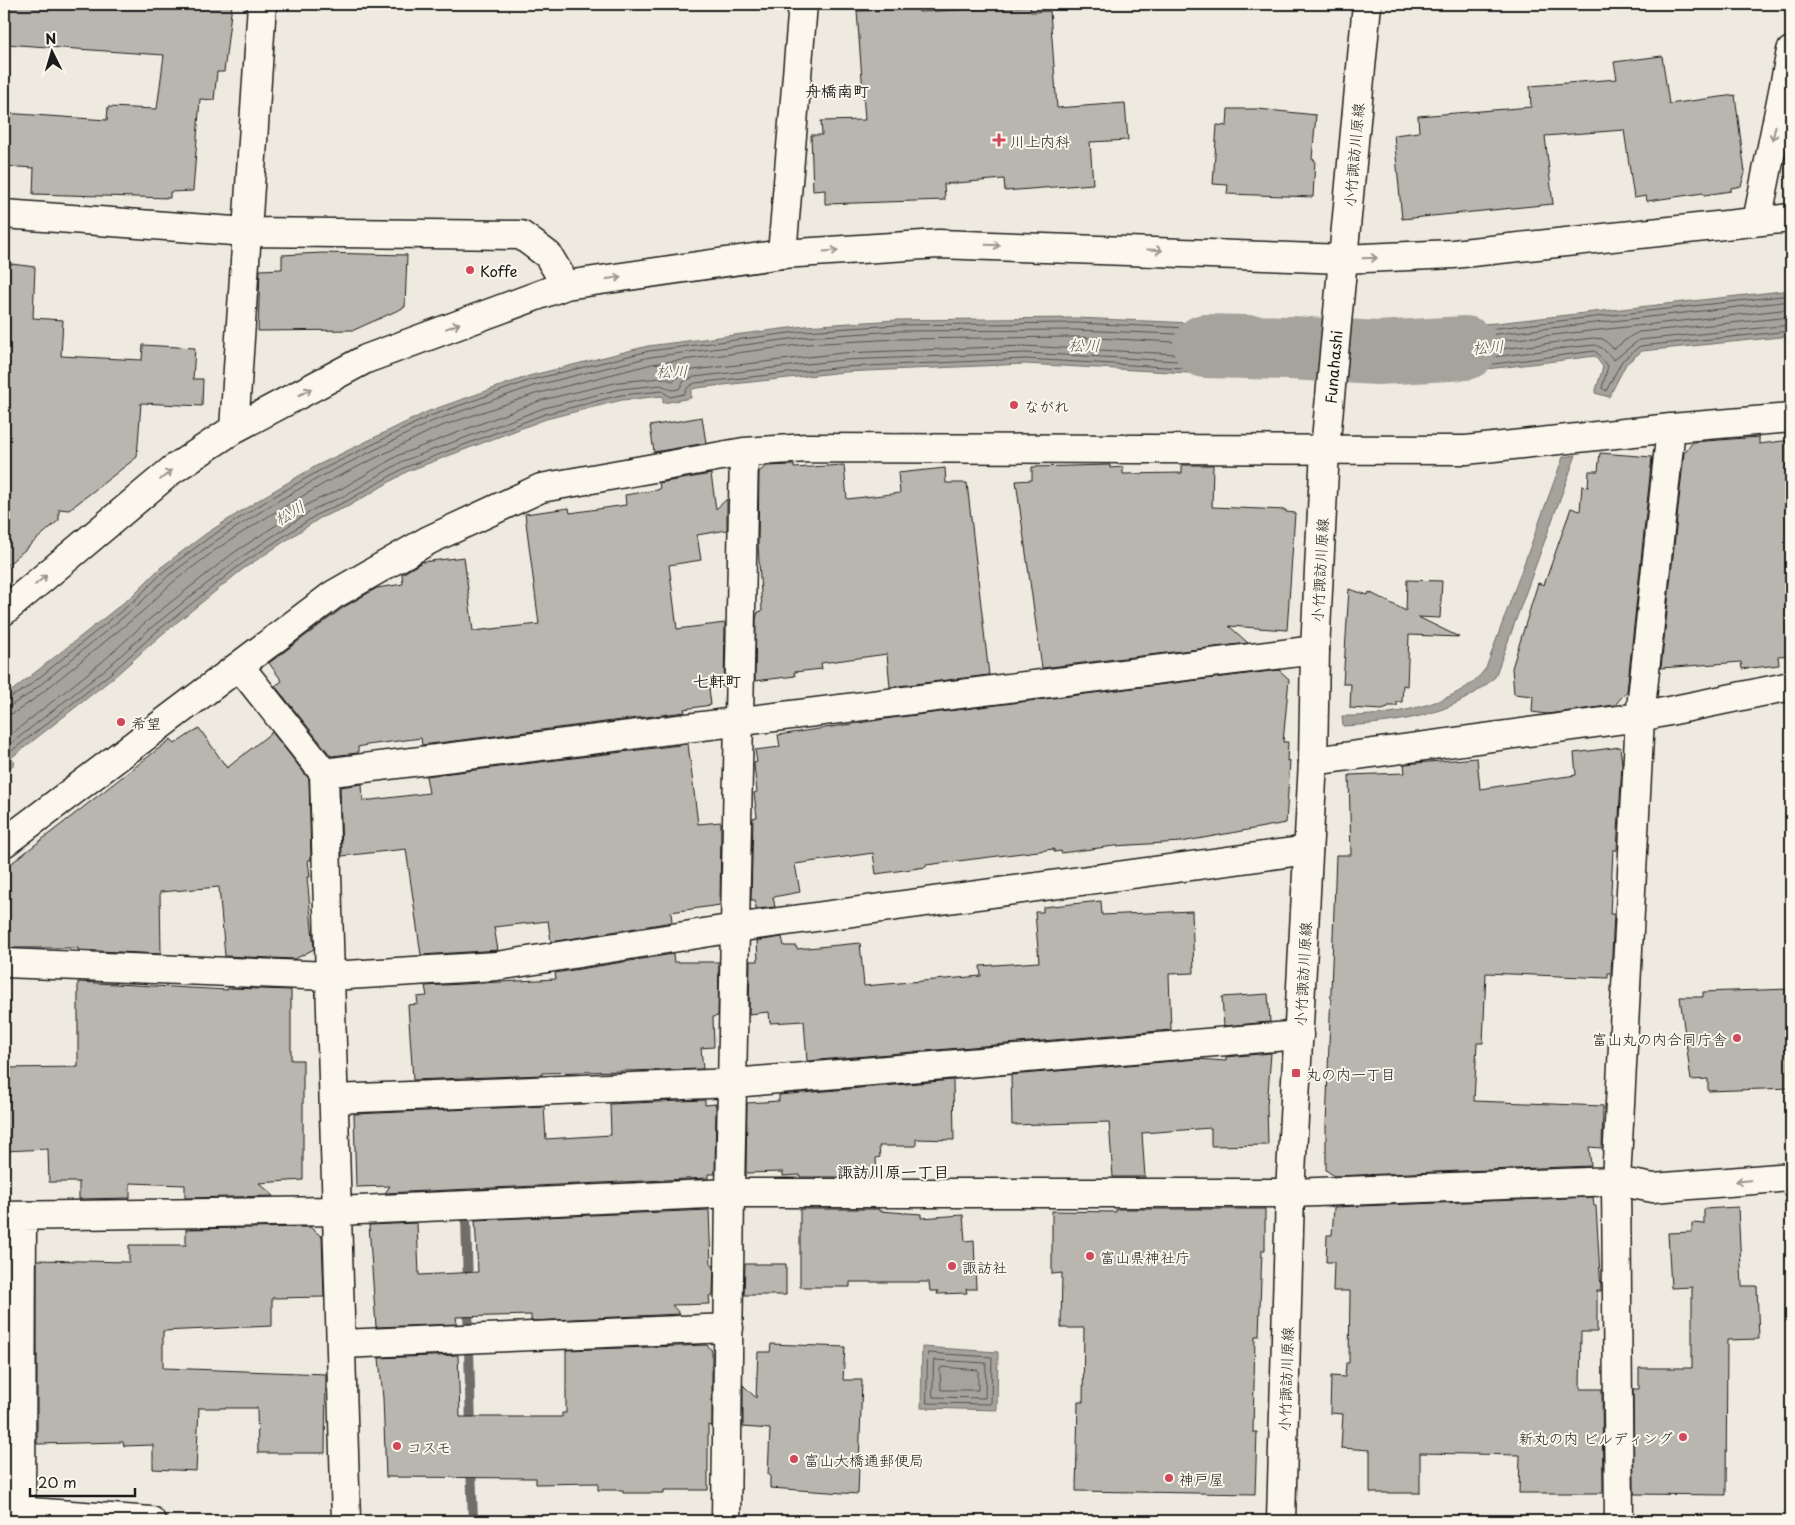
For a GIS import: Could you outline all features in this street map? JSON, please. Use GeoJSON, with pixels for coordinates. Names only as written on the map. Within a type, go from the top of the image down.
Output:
{"type":"FeatureCollection","features":[{"type":"Feature","properties":{"kind":"street"},"geometry":{"type":"LineString","coordinates":[[234,429],[262,4]]}},
{"type":"Feature","properties":{"kind":"street"},"geometry":{"type":"LineString","coordinates":[[782,254],[803,4]]}},
{"type":"Feature","properties":{"kind":"street","name":"小竹諏訪川原線"},"geometry":{"type":"LineString","coordinates":[[1339,306],[1367,4]]}},
{"type":"Feature","properties":{"kind":"street"},"geometry":{"type":"LineString","coordinates":[[1757,221],[1791,51]]}},
{"type":"Feature","properties":{"kind":"street"},"geometry":{"type":"LineString","coordinates":[[4,214],[247,232],[520,235],[548,255],[566,285]]}},
{"type":"Feature","properties":{"kind":"street"},"geometry":{"type":"LineString","coordinates":[[4,611],[172,470],[234,429],[366,359],[566,285],[782,254],[939,244],[1343,259],[1453,254],[1791,218]]}},
{"type":"Feature","properties":{"kind":"street","name":"Funahashi"},"geometry":{"type":"LineString","coordinates":[[1326,439],[1339,306]]}},
{"type":"Feature","properties":{"kind":"street"},"geometry":{"type":"LineString","coordinates":[[4,843],[240,667],[333,595],[429,540],[541,488],[744,452],[807,448],[1326,439],[1466,450],[1671,428],[1791,418]]}},
{"type":"Feature","properties":{"kind":"street"},"geometry":{"type":"LineString","coordinates":[[1619,1521],[1616,1181],[1640,717],[1671,428]]}},
{"type":"Feature","properties":{"kind":"street","name":"小竹諏訪川原線"},"geometry":{"type":"LineString","coordinates":[[1281,1521],[1290,1193],[1313,761],[1315,650],[1326,439]]}},
{"type":"Feature","properties":{"kind":"street"},"geometry":{"type":"LineString","coordinates":[[726,1521],[730,1193],[744,452]]}},
{"type":"Feature","properties":{"kind":"street"},"geometry":{"type":"LineString","coordinates":[[324,773],[738,720],[1315,650]]}},
{"type":"Feature","properties":{"kind":"street"},"geometry":{"type":"LineString","coordinates":[[240,667],[324,773],[346,1521]]}},
{"type":"Feature","properties":{"kind":"street"},"geometry":{"type":"LineString","coordinates":[[1313,761],[1640,717],[1791,686]]}},
{"type":"Feature","properties":{"kind":"street"},"geometry":{"type":"LineString","coordinates":[[4,963],[330,976],[497,966],[735,928],[1308,850]]}},
{"type":"Feature","properties":{"kind":"street"},"geometry":{"type":"LineString","coordinates":[[334,1099],[733,1083],[1299,1036]]}},
{"type":"Feature","properties":{"kind":"street"},"geometry":{"type":"LineString","coordinates":[[151,1521],[12,1511],[13,1216],[338,1211],[730,1193],[1290,1193],[1616,1181],[1653,1188],[1791,1177]]}},
{"type":"Feature","properties":{"kind":"street"},"geometry":{"type":"LineString","coordinates":[[341,1344],[729,1328]]}},
{"type":"Feature","properties":{"kind":"water","name":"松川"},"geometry":{"type":"Polygon","coordinates":[[[1791,290],[1791,336],[1642,351],[1626,364],[1609,397],[1595,393],[1603,367],[1595,356],[1458,371],[1403,374],[1376,373],[1378,344],[1385,343],[1387,331],[1496,323],[1791,290]]]}},
{"type":"Feature","properties":{"kind":"water","name":"松川"},"geometry":{"type":"Polygon","coordinates":[[[1076,318],[1287,327],[1287,337],[1292,338],[1293,369],[1255,368],[1226,370],[1225,375],[1025,364],[844,372],[696,388],[691,390],[691,398],[663,403],[663,396],[622,400],[546,419],[408,471],[349,506],[320,518],[243,569],[160,636],[114,677],[11,758],[15,763],[9,769],[4,766],[4,697],[132,596],[160,568],[207,533],[316,466],[429,411],[529,376],[648,346],[805,326],[896,320],[1076,318]]]}},
{"type":"Feature","properties":{"kind":"water"},"geometry":{"type":"Polygon","coordinates":[[[1576,455],[1495,677],[1462,701],[1443,709],[1384,723],[1343,726],[1342,716],[1400,711],[1440,700],[1459,692],[1474,681],[1486,668],[1563,457],[1576,455]]]}},
{"type":"Feature","properties":{"kind":"water"},"geometry":{"type":"Polygon","coordinates":[[[922,1347],[998,1352],[997,1410],[921,1408],[922,1347]]]}},
{"type":"Feature","properties":{"kind":"building"},"geometry":{"type":"Polygon","coordinates":[[[4,4],[232,4],[224,72],[217,72],[214,100],[200,99],[193,191],[170,192],[170,198],[33,194],[34,168],[4,166],[4,113],[107,120],[108,107],[157,109],[164,55],[4,44],[4,4]]]}},
{"type":"Feature","properties":{"kind":"building"},"geometry":{"type":"Polygon","coordinates":[[[1030,6],[1031,12],[1050,11],[1057,108],[1125,103],[1128,140],[1090,142],[1093,184],[1005,191],[1004,179],[944,184],[945,200],[825,204],[825,190],[813,191],[811,135],[822,135],[821,121],[865,120],[857,11],[919,9],[919,12],[1030,6]]]}},
{"type":"Feature","properties":{"kind":"building"},"geometry":{"type":"Polygon","coordinates":[[[1662,56],[1669,104],[1735,95],[1745,173],[1741,186],[1731,188],[1731,191],[1704,195],[1703,193],[1647,201],[1646,196],[1634,198],[1624,130],[1545,136],[1553,204],[1402,219],[1394,135],[1419,132],[1418,116],[1531,107],[1530,86],[1617,79],[1614,62],[1662,56]]]}},
{"type":"Feature","properties":{"kind":"building"},"geometry":{"type":"Polygon","coordinates":[[[1228,109],[1258,109],[1316,115],[1312,159],[1315,160],[1313,197],[1227,194],[1228,185],[1213,184],[1217,125],[1227,126],[1228,109]]]}},
{"type":"Feature","properties":{"kind":"building"},"geometry":{"type":"Polygon","coordinates":[[[322,253],[407,255],[405,307],[354,330],[258,331],[260,270],[282,269],[282,255],[322,253]]]}},
{"type":"Feature","properties":{"kind":"building"},"geometry":{"type":"Polygon","coordinates":[[[4,263],[35,267],[33,318],[63,320],[61,356],[142,360],[143,345],[195,348],[193,379],[203,379],[202,406],[141,403],[137,457],[69,510],[59,509],[59,520],[4,568],[4,263]]]}},
{"type":"Feature","properties":{"kind":"building"},"geometry":{"type":"Polygon","coordinates":[[[702,417],[706,443],[654,452],[650,426],[702,417]]]}},
{"type":"Feature","properties":{"kind":"building"},"geometry":{"type":"Polygon","coordinates":[[[1759,437],[1759,444],[1791,440],[1791,655],[1778,656],[1779,665],[1742,669],[1741,662],[1661,668],[1684,453],[1693,442],[1759,437]]]}},
{"type":"Feature","properties":{"kind":"building"},"geometry":{"type":"Polygon","coordinates":[[[1600,453],[1652,457],[1627,691],[1615,705],[1547,714],[1532,712],[1533,696],[1514,694],[1512,668],[1538,583],[1544,585],[1571,508],[1580,511],[1582,486],[1588,487],[1589,471],[1598,471],[1600,453]]]}},
{"type":"Feature","properties":{"kind":"building"},"geometry":{"type":"Polygon","coordinates":[[[794,465],[794,468],[844,465],[847,499],[900,493],[898,473],[945,468],[946,483],[967,483],[989,675],[890,687],[887,654],[821,663],[822,669],[794,672],[795,676],[755,681],[756,619],[758,612],[762,611],[758,544],[759,472],[766,466],[794,465]]]}},
{"type":"Feature","properties":{"kind":"building"},"geometry":{"type":"Polygon","coordinates":[[[1110,465],[1110,468],[1123,467],[1123,474],[1182,473],[1182,465],[1213,465],[1212,507],[1286,510],[1286,512],[1295,513],[1287,630],[1229,626],[1248,643],[1042,668],[1016,481],[1032,480],[1032,467],[1110,465]]]}},
{"type":"Feature","properties":{"kind":"building"},"geometry":{"type":"Polygon","coordinates":[[[711,474],[716,509],[727,499],[727,530],[697,535],[701,560],[669,565],[677,629],[725,623],[724,686],[709,688],[711,705],[684,709],[685,712],[422,745],[421,738],[367,745],[358,747],[358,753],[331,756],[275,686],[282,681],[269,663],[344,607],[377,588],[403,584],[402,574],[422,562],[464,557],[473,631],[539,624],[525,514],[569,508],[570,513],[626,505],[625,495],[660,489],[659,483],[711,474]]]}},
{"type":"Feature","properties":{"kind":"building"},"geometry":{"type":"Polygon","coordinates":[[[1407,580],[1442,581],[1440,618],[1418,617],[1459,637],[1409,635],[1407,686],[1403,685],[1402,702],[1397,702],[1397,706],[1388,706],[1388,708],[1382,710],[1350,708],[1351,684],[1343,684],[1349,589],[1368,595],[1369,592],[1406,611],[1407,580]]]}},
{"type":"Feature","properties":{"kind":"building"},"geometry":{"type":"Polygon","coordinates":[[[1279,670],[1289,679],[1283,742],[1288,742],[1287,761],[1290,760],[1286,823],[1181,842],[1114,846],[1061,853],[1061,851],[1054,852],[1054,849],[926,865],[926,867],[876,874],[873,853],[795,864],[800,892],[773,897],[775,907],[756,909],[755,900],[751,900],[753,818],[757,817],[754,793],[757,792],[754,765],[757,762],[755,750],[780,747],[778,735],[892,718],[1279,670]]]}},
{"type":"Feature","properties":{"kind":"building"},"geometry":{"type":"Polygon","coordinates":[[[199,728],[227,768],[272,732],[309,779],[311,860],[308,860],[310,877],[307,877],[314,949],[295,959],[225,956],[219,887],[160,892],[161,954],[78,950],[78,948],[4,948],[4,869],[171,739],[175,744],[199,728]]]}},
{"type":"Feature","properties":{"kind":"building"},"geometry":{"type":"Polygon","coordinates":[[[688,744],[698,824],[721,822],[720,905],[671,912],[672,922],[551,942],[548,921],[494,927],[498,950],[421,955],[406,849],[342,856],[340,787],[362,784],[363,801],[429,793],[426,776],[688,744]]]}},
{"type":"Feature","properties":{"kind":"building"},"geometry":{"type":"Polygon","coordinates":[[[1620,747],[1622,764],[1617,850],[1613,850],[1610,914],[1614,914],[1611,973],[1608,973],[1608,978],[1486,973],[1483,1043],[1477,1043],[1474,1101],[1603,1106],[1602,1148],[1589,1147],[1591,1166],[1334,1176],[1326,1170],[1326,1126],[1336,855],[1351,855],[1349,775],[1405,773],[1404,764],[1477,758],[1480,789],[1576,775],[1574,753],[1620,747]]]}},
{"type":"Feature","properties":{"kind":"building"},"geometry":{"type":"Polygon","coordinates":[[[1101,901],[1102,915],[1192,911],[1194,973],[1169,974],[1171,1030],[807,1061],[804,1021],[770,1023],[769,1012],[749,1014],[750,961],[758,961],[757,941],[782,937],[784,946],[796,946],[797,949],[860,943],[864,986],[981,976],[980,966],[1039,962],[1035,912],[1043,912],[1043,907],[1101,901]]]}},
{"type":"Feature","properties":{"kind":"building"},"geometry":{"type":"Polygon","coordinates":[[[673,954],[674,962],[719,962],[718,1016],[713,1017],[714,1047],[701,1048],[703,1069],[542,1073],[542,1075],[413,1080],[408,1005],[418,1004],[417,997],[427,996],[425,986],[556,979],[555,973],[673,954]]]}},
{"type":"Feature","properties":{"kind":"building"},"geometry":{"type":"Polygon","coordinates":[[[78,982],[228,990],[228,988],[291,990],[291,1060],[303,1060],[303,1180],[259,1183],[274,1196],[185,1198],[185,1185],[130,1183],[130,1198],[79,1199],[79,1182],[49,1182],[48,1149],[4,1151],[4,1068],[78,1067],[78,982]]]}},
{"type":"Feature","properties":{"kind":"building","name":"富山丸の内合同庁舎"},"geometry":{"type":"Polygon","coordinates":[[[1791,989],[1791,1088],[1708,1091],[1708,1079],[1691,1080],[1680,997],[1703,997],[1703,992],[1791,989]]]}},
{"type":"Feature","properties":{"kind":"building"},"geometry":{"type":"Polygon","coordinates":[[[1268,994],[1270,1022],[1224,1026],[1222,997],[1268,994]]]}},
{"type":"Feature","properties":{"kind":"building"},"geometry":{"type":"Polygon","coordinates":[[[1271,1053],[1267,1106],[1268,1145],[1211,1146],[1211,1128],[1142,1133],[1145,1177],[1113,1177],[1109,1122],[1012,1125],[1011,1075],[1197,1059],[1226,1061],[1226,1057],[1271,1053]]]}},
{"type":"Feature","properties":{"kind":"building"},"geometry":{"type":"Polygon","coordinates":[[[953,1080],[954,1140],[916,1139],[916,1146],[879,1146],[880,1157],[876,1158],[877,1177],[800,1177],[800,1175],[783,1176],[783,1172],[746,1173],[747,1103],[779,1101],[779,1095],[953,1080]]]}},
{"type":"Feature","properties":{"kind":"building"},"geometry":{"type":"Polygon","coordinates":[[[705,1100],[705,1105],[716,1104],[715,1174],[708,1174],[708,1178],[385,1193],[390,1186],[356,1187],[354,1114],[544,1106],[546,1139],[611,1135],[610,1104],[705,1100]]]}},
{"type":"Feature","properties":{"kind":"building"},"geometry":{"type":"Polygon","coordinates":[[[1593,1197],[1594,1206],[1596,1206],[1601,1291],[1597,1291],[1597,1332],[1581,1332],[1580,1389],[1602,1389],[1603,1493],[1519,1493],[1520,1455],[1420,1453],[1420,1493],[1370,1493],[1370,1450],[1341,1448],[1343,1414],[1330,1413],[1331,1376],[1345,1377],[1346,1363],[1349,1363],[1350,1291],[1333,1291],[1334,1262],[1326,1262],[1327,1235],[1332,1235],[1334,1207],[1593,1197]]]}},
{"type":"Feature","properties":{"kind":"building"},"geometry":{"type":"Polygon","coordinates":[[[1738,1207],[1742,1286],[1757,1286],[1759,1339],[1727,1340],[1726,1495],[1634,1494],[1633,1389],[1639,1389],[1639,1368],[1692,1368],[1692,1287],[1671,1288],[1668,1233],[1692,1232],[1692,1223],[1704,1224],[1704,1209],[1738,1207]]]}},
{"type":"Feature","properties":{"kind":"building"},"geometry":{"type":"Polygon","coordinates":[[[800,1209],[879,1209],[879,1211],[921,1214],[921,1218],[963,1215],[965,1241],[974,1240],[976,1289],[966,1289],[967,1293],[937,1294],[938,1291],[930,1291],[929,1282],[850,1282],[850,1287],[800,1287],[800,1209]]]}},
{"type":"Feature","properties":{"kind":"building"},"geometry":{"type":"Polygon","coordinates":[[[1116,1209],[1265,1209],[1265,1250],[1262,1250],[1259,1336],[1255,1336],[1253,1432],[1257,1432],[1255,1494],[1076,1491],[1078,1402],[1083,1402],[1084,1328],[1061,1328],[1062,1273],[1052,1274],[1052,1211],[1116,1212],[1116,1209]]]}},
{"type":"Feature","properties":{"kind":"building"},"geometry":{"type":"Polygon","coordinates":[[[709,1210],[711,1265],[714,1265],[713,1295],[709,1296],[710,1304],[672,1305],[680,1314],[531,1321],[531,1315],[456,1317],[457,1324],[376,1327],[369,1225],[417,1223],[419,1275],[478,1272],[475,1220],[709,1210]]]}},
{"type":"Feature","properties":{"kind":"building"},"geometry":{"type":"Polygon","coordinates":[[[310,1227],[322,1237],[324,1297],[272,1298],[272,1326],[163,1331],[163,1368],[326,1374],[325,1453],[258,1453],[257,1408],[199,1408],[196,1471],[153,1469],[153,1445],[124,1446],[123,1442],[37,1444],[37,1260],[129,1262],[129,1245],[186,1245],[186,1229],[310,1227]]]}},
{"type":"Feature","properties":{"kind":"building"},"geometry":{"type":"Polygon","coordinates":[[[4,1260],[6,1260],[6,1444],[4,1445],[4,1260]]]}},
{"type":"Feature","properties":{"kind":"building"},"geometry":{"type":"Polygon","coordinates":[[[745,1264],[786,1264],[786,1295],[744,1295],[745,1264]]]}},
{"type":"Feature","properties":{"kind":"building"},"geometry":{"type":"Polygon","coordinates":[[[771,1344],[845,1347],[843,1380],[862,1380],[858,1494],[770,1488],[770,1475],[768,1475],[770,1429],[743,1427],[743,1385],[756,1398],[758,1352],[770,1352],[771,1344]]]}},
{"type":"Feature","properties":{"kind":"building"},"geometry":{"type":"Polygon","coordinates":[[[707,1345],[712,1351],[712,1426],[708,1425],[708,1490],[664,1490],[664,1493],[623,1493],[623,1490],[598,1490],[598,1483],[536,1484],[536,1478],[386,1477],[383,1398],[379,1358],[458,1355],[460,1417],[562,1417],[562,1413],[566,1413],[566,1350],[707,1345]]]}},
{"type":"Feature","properties":{"kind":"waterway","name":"松川"},"geometry":{"type":"LineString","coordinates":[[1205,346],[1378,353],[1465,348]]}},
{"type":"Feature","properties":{"kind":"waterway"},"geometry":{"type":"LineString","coordinates":[[466,1218],[468,1285]]}},
{"type":"Feature","properties":{"kind":"waterway"},"geometry":{"type":"LineString","coordinates":[[468,1305],[471,1430]]}},
{"type":"Feature","properties":{"kind":"waterway"},"geometry":{"type":"LineString","coordinates":[[471,1465],[473,1521]]}},
{"type":"Feature","properties":{"kind":"place","name":"川上内科"},"geometry":{"type":"Point","coordinates":[999,140]}},
{"type":"Feature","properties":{"kind":"place","name":"Koffe"},"geometry":{"type":"Point","coordinates":[470,270]}},
{"type":"Feature","properties":{"kind":"place","name":"ながれ"},"geometry":{"type":"Point","coordinates":[1014,405]}},
{"type":"Feature","properties":{"kind":"place","name":"希望"},"geometry":{"type":"Point","coordinates":[121,722]}},
{"type":"Feature","properties":{"kind":"place","name":"富山丸の内合同庁舎"},"geometry":{"type":"Point","coordinates":[1737,1038]}},
{"type":"Feature","properties":{"kind":"place","name":"丸の内一丁目"},"geometry":{"type":"Point","coordinates":[1296,1073]}},
{"type":"Feature","properties":{"kind":"place","name":"富山県神社庁"},"geometry":{"type":"Point","coordinates":[1090,1256]}},
{"type":"Feature","properties":{"kind":"place","name":"諏訪社"},"geometry":{"type":"Point","coordinates":[952,1266]}},
{"type":"Feature","properties":{"kind":"place","name":"新丸の内 ビルディング"},"geometry":{"type":"Point","coordinates":[1683,1437]}},
{"type":"Feature","properties":{"kind":"place","name":"コスモ"},"geometry":{"type":"Point","coordinates":[397,1446]}},
{"type":"Feature","properties":{"kind":"place","name":"富山大橋通郵便局"},"geometry":{"type":"Point","coordinates":[794,1459]}},
{"type":"Feature","properties":{"kind":"place","name":"神戸屋"},"geometry":{"type":"Point","coordinates":[1169,1478]}},
{"type":"Feature","properties":{"kind":"district","name":"舟橋南町"},"geometry":{"type":"Point","coordinates":[837,90]}},
{"type":"Feature","properties":{"kind":"district","name":"七軒町"},"geometry":{"type":"Point","coordinates":[717,680]}},
{"type":"Feature","properties":{"kind":"district","name":"諏訪川原一丁目"},"geometry":{"type":"Point","coordinates":[893,1171]}}]}
